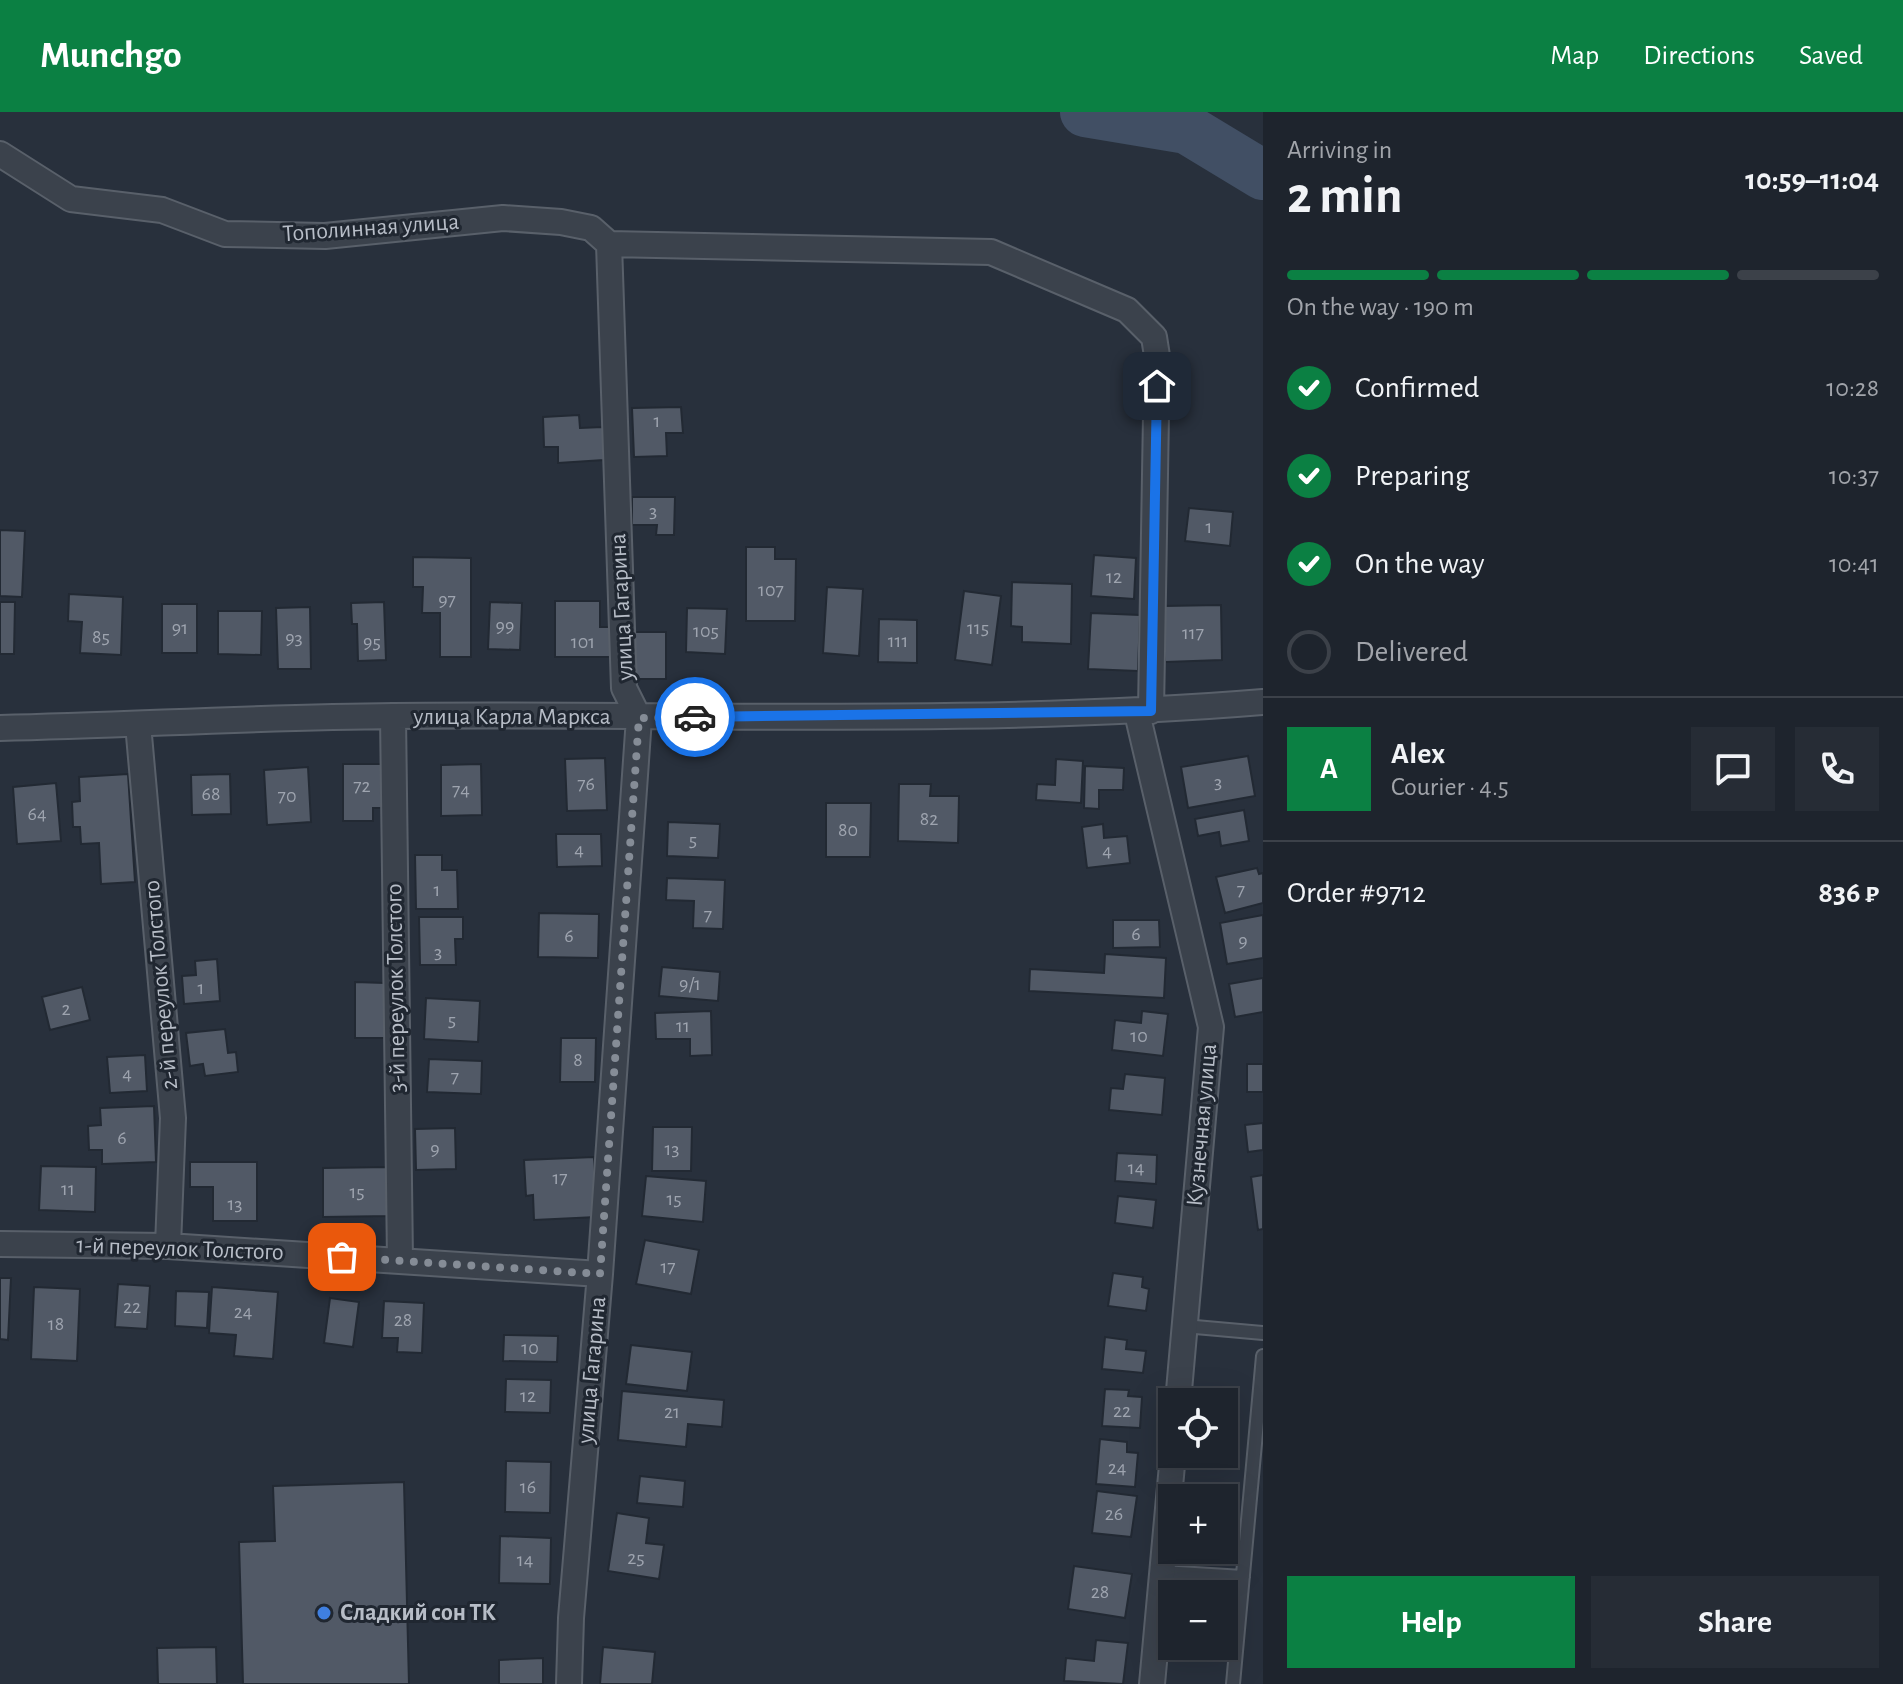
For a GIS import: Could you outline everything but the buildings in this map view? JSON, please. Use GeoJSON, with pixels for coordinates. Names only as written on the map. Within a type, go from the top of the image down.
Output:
{"type":"FeatureCollection","features":[{"type":"Feature","properties":{"kind":"street","name":"Тополинная улица"},"geometry":{"type":"LineString","coordinates":[[0,154],[71,199],[162,210],[225,234],[325,236],[503,218],[561,222],[591,228],[609,244]]}},
{"type":"Feature","properties":{"kind":"street","name":"Кузнечная улица"},"geometry":{"type":"LineString","coordinates":[[609,244],[991,252],[1127,310],[1154,337],[1157,356],[1144,712],[1211,1027],[1179,1388]]}},
{"type":"Feature","properties":{"kind":"street","name":"улица Гагарина"},"geometry":{"type":"LineString","coordinates":[[569,1684],[571,1618],[600,1274],[639,718],[624,688],[609,244]]}},
{"type":"Feature","properties":{"kind":"street","name":"улица Карла Маркса"},"geometry":{"type":"LineString","coordinates":[[0,728],[393,716],[639,718],[1144,712],[1263,702]]}},
{"type":"Feature","properties":{"kind":"street","name":"3-й переулок Толстого"},"geometry":{"type":"LineString","coordinates":[[393,716],[400,1260]]}},
{"type":"Feature","properties":{"kind":"street","name":"2-й переулок Толстого"},"geometry":{"type":"LineString","coordinates":[[138,724],[173,1118],[168,1246]]}},
{"type":"Feature","properties":{"kind":"street","name":"1-й переулок Толстого"},"geometry":{"type":"LineString","coordinates":[[0,1244],[168,1246],[600,1274]]}},
{"type":"Feature","properties":{"kind":"street"},"geometry":{"type":"LineString","coordinates":[[1152,1684],[1172,1468]]}},
{"type":"Feature","properties":{"kind":"lane"},"geometry":{"type":"LineString","coordinates":[[1184,1326],[1263,1333]]}},
{"type":"Feature","properties":{"kind":"lane"},"geometry":{"type":"LineString","coordinates":[[1233,1684],[1263,1356]]}},
{"type":"Feature","properties":{"kind":"lane"},"geometry":{"type":"LineString","coordinates":[[1162,1572],[1243,1577]]}},
{"type":"Feature","properties":{"kind":"waterway"},"geometry":{"type":"LineString","coordinates":[[1085,112],[1187,129],[1263,175]]}},
{"type":"Feature","properties":{"kind":"way so far"},"geometry":{"type":"LineString","coordinates":[[342,1257],[600,1274],[639,718],[695,717]]}},
{"type":"Feature","properties":{"kind":"place","name":"Сладкий сон ТК"},"geometry":{"type":"Point","coordinates":[324,1613]}},
{"type":"Feature","properties":{"kind":"route"},"geometry":{"type":"LineString","coordinates":[[695,717],[1151,711],[1157,386]]}}]}
